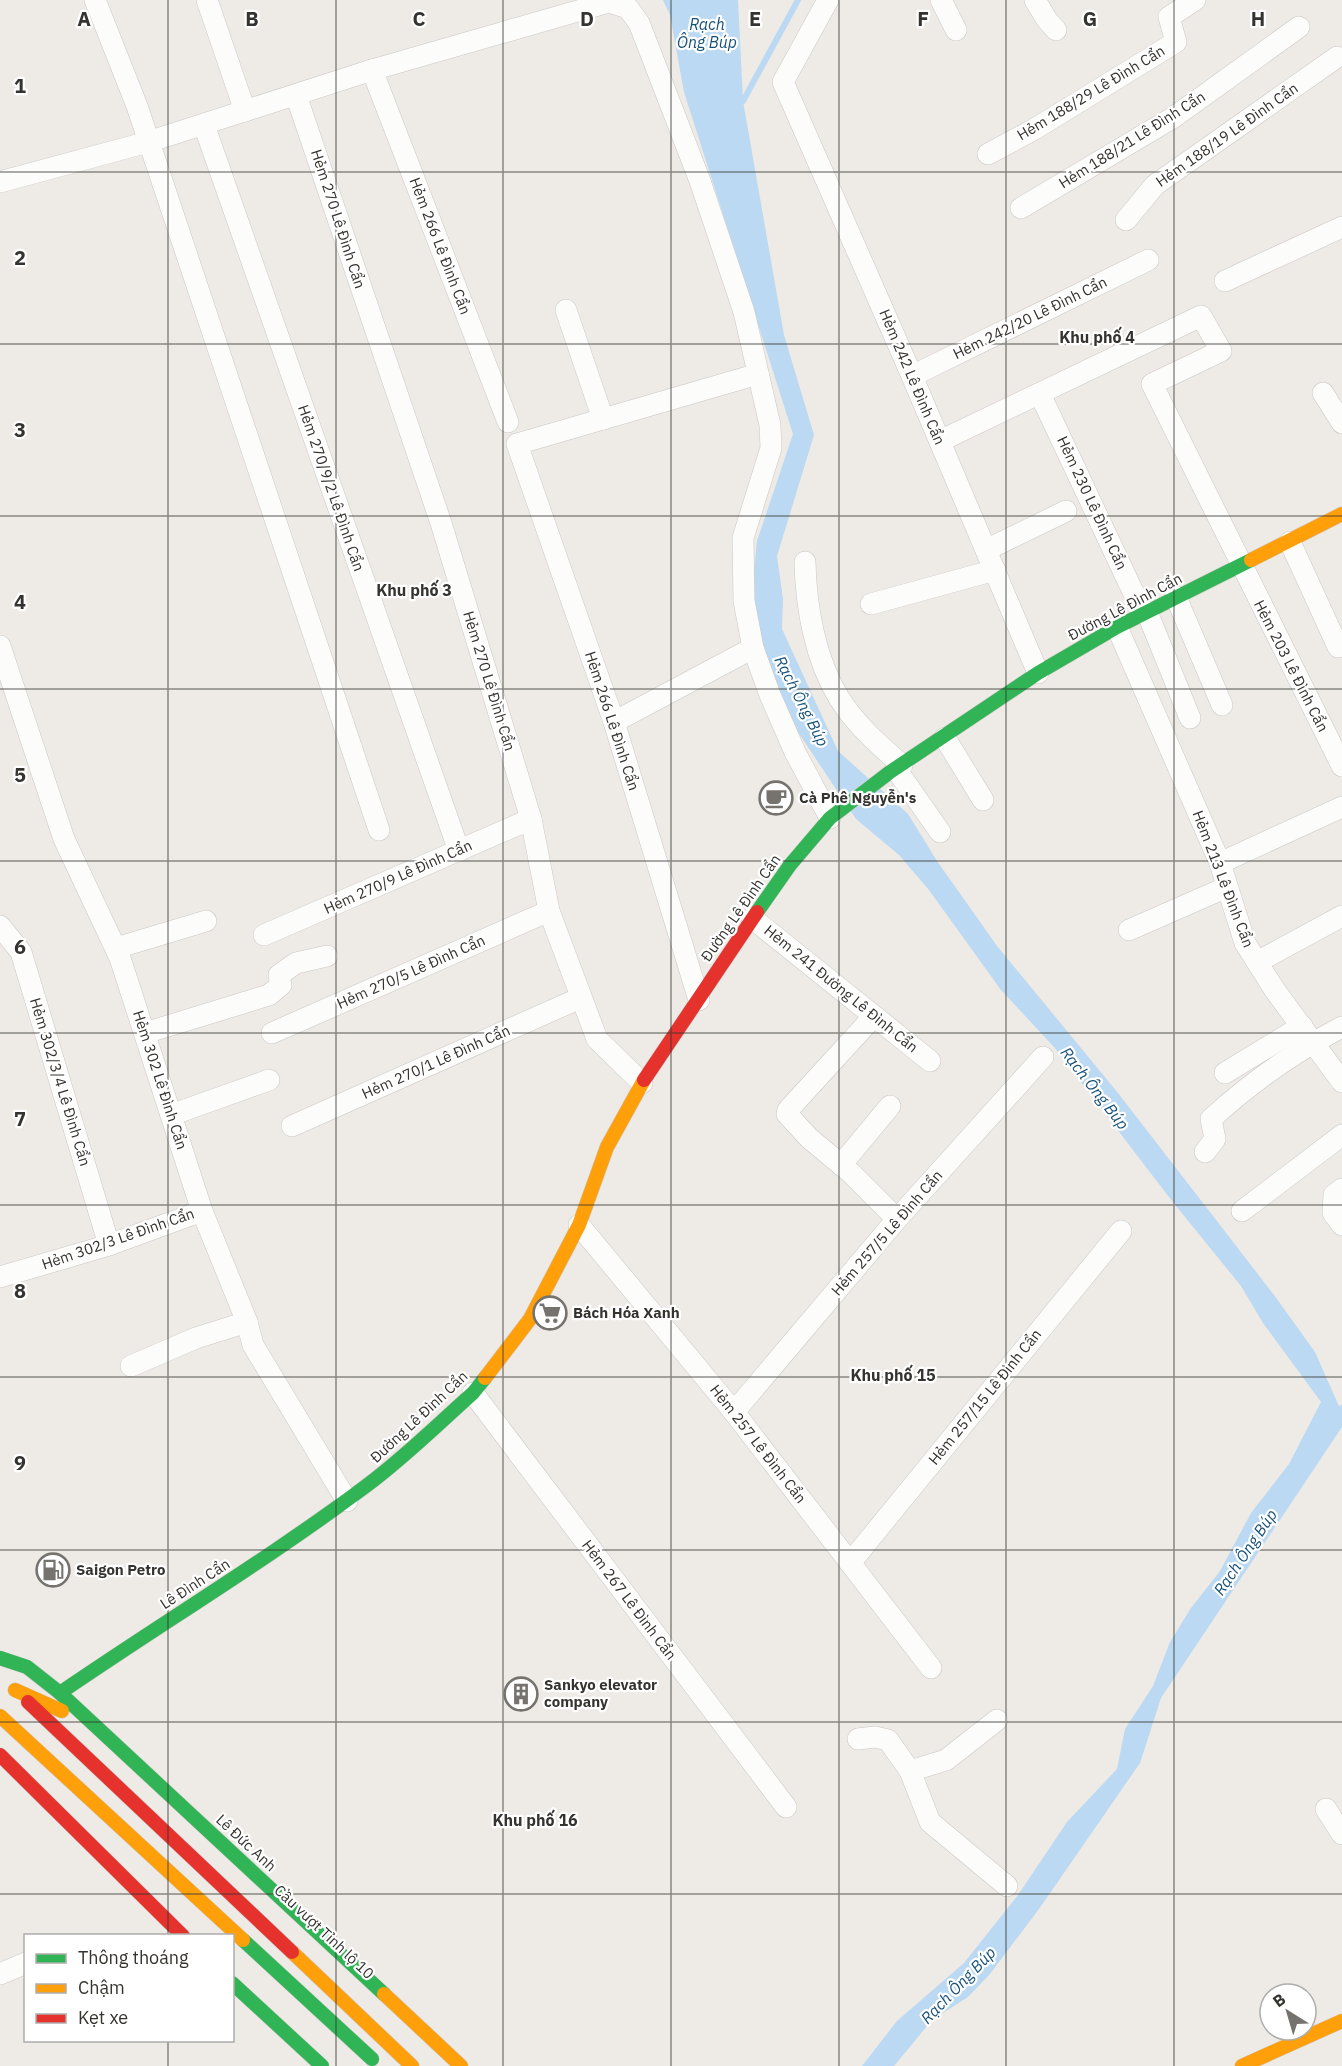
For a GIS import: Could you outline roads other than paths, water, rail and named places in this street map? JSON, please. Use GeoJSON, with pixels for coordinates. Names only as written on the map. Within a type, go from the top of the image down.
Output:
{"type":"FeatureCollection","features":[{"type":"Feature","properties":{"kind":"main road","name":"Đường Lê Đình Cẩn"},"geometry":{"type":"LineString","coordinates":[[347,1501],[386,1470],[472,1393],[530,1319],[579,1225],[607,1147],[642,1083],[790,865],[838,811],[1038,673],[1117,627],[1342,514]]}},
{"type":"Feature","properties":{"kind":"main road","name":"Lê Đình Cẩn"},"geometry":{"type":"LineString","coordinates":[[60,1694],[196,1605],[347,1501]]}},
{"type":"Feature","properties":{"kind":"main road","name":"Lê Đức Anh"},"geometry":{"type":"LineString","coordinates":[[0,1658],[27,1667],[60,1694],[461,2066]]}},
{"type":"Feature","properties":{"kind":"main road","name":"Cầu vượt Tỉnh lộ 10"},"geometry":{"type":"LineString","coordinates":[[412,2066],[11,1686],[64,1712],[443,2066]]}},
{"type":"Feature","properties":{"kind":"main road"},"geometry":{"type":"LineString","coordinates":[[1,1717],[64,1794]]}},
{"type":"Feature","properties":{"kind":"main road"},"geometry":{"type":"LineString","coordinates":[[23,1745],[233,1934]]}},
{"type":"Feature","properties":{"kind":"main road"},"geometry":{"type":"LineString","coordinates":[[0,1755],[182,1934]]}},
{"type":"Feature","properties":{"kind":"main road"},"geometry":{"type":"LineString","coordinates":[[234,1935],[380,2066]]}},
{"type":"Feature","properties":{"kind":"main road"},"geometry":{"type":"LineString","coordinates":[[234,1985],[322,2066]]}},
{"type":"Feature","properties":{"kind":"main road"},"geometry":{"type":"LineString","coordinates":[[1242,2066],[1342,2021]]}},
{"type":"Feature","properties":{"kind":"street"},"geometry":{"type":"LineString","coordinates":[[95,0],[137,106],[379,830]]}},
{"type":"Feature","properties":{"kind":"street"},"geometry":{"type":"LineString","coordinates":[[207,0],[244,107]]}},
{"type":"Feature","properties":{"kind":"street","name":"Hẻm 242 Lê Đình Cẩn"},"geometry":{"type":"LineString","coordinates":[[828,0],[783,82],[912,376],[1038,673]]}},
{"type":"Feature","properties":{"kind":"street"},"geometry":{"type":"LineString","coordinates":[[941,0],[956,30]]}},
{"type":"Feature","properties":{"kind":"street"},"geometry":{"type":"LineString","coordinates":[[1035,0],[1056,30]]}},
{"type":"Feature","properties":{"kind":"street","name":"Hẻm 188/29 Lê Đình Cẩn"},"geometry":{"type":"LineString","coordinates":[[988,154],[1033,130],[1176,42],[1168,17],[1195,0]]}},
{"type":"Feature","properties":{"kind":"street"},"geometry":{"type":"LineString","coordinates":[[0,182],[146,135],[204,125],[244,107],[296,94],[609,2],[628,8],[639,23],[700,181],[744,312],[770,425],[771,448],[743,538],[744,601],[753,648],[795,752],[838,811]]}},
{"type":"Feature","properties":{"kind":"street","name":"Hẻm 188/21 Lê Đình Cẩn"},"geometry":{"type":"LineString","coordinates":[[1021,208],[1174,117],[1299,27]]}},
{"type":"Feature","properties":{"kind":"street","name":"Hẻm 188/19 Lê Đình Cẩn"},"geometry":{"type":"LineString","coordinates":[[1126,220],[1155,185],[1337,57]]}},
{"type":"Feature","properties":{"kind":"street","name":"Hẻm 266 Lê Đình Cẩn"},"geometry":{"type":"LineString","coordinates":[[372,70],[508,422]]}},
{"type":"Feature","properties":{"kind":"street","name":"Hẻm 270 Lê Đình Cẩn"},"geometry":{"type":"LineString","coordinates":[[296,94],[441,523],[531,819],[549,911],[597,1039],[642,1083]]}},
{"type":"Feature","properties":{"kind":"street","name":"Hẻm 270/9/2 Lê Đình Cẩn"},"geometry":{"type":"LineString","coordinates":[[204,125],[459,851]]}},
{"type":"Feature","properties":{"kind":"street"},"geometry":{"type":"LineString","coordinates":[[1224,281],[1342,227]]}},
{"type":"Feature","properties":{"kind":"street","name":"Hẻm 242/20 Lê Đình Cẩn"},"geometry":{"type":"LineString","coordinates":[[912,376],[1148,260]]}},
{"type":"Feature","properties":{"kind":"street"},"geometry":{"type":"LineString","coordinates":[[566,310],[603,419],[758,374]]}},
{"type":"Feature","properties":{"kind":"street","name":"Hẻm 203 Lê Đình Cẩn"},"geometry":{"type":"LineString","coordinates":[[1040,394],[1201,316],[1221,351],[1152,384],[1342,766]]}},
{"type":"Feature","properties":{"kind":"street"},"geometry":{"type":"LineString","coordinates":[[1323,393],[1342,423]]}},
{"type":"Feature","properties":{"kind":"street"},"geometry":{"type":"LineString","coordinates":[[940,441],[1040,394]]}},
{"type":"Feature","properties":{"kind":"street","name":"Hẻm 230 Lê Đình Cẩn"},"geometry":{"type":"LineString","coordinates":[[1040,394],[1145,613],[1190,718]]}},
{"type":"Feature","properties":{"kind":"street","name":"Hẻm 266 Lê Đình Cẩn"},"geometry":{"type":"LineString","coordinates":[[603,419],[517,444],[614,722],[699,1000]]}},
{"type":"Feature","properties":{"kind":"street"},"geometry":{"type":"LineString","coordinates":[[986,550],[1066,512]]}},
{"type":"Feature","properties":{"kind":"street"},"geometry":{"type":"LineString","coordinates":[[1290,542],[1338,647]]}},
{"type":"Feature","properties":{"kind":"street"},"geometry":{"type":"LineString","coordinates":[[805,562],[806,594],[812,625],[824,664],[839,698],[896,769],[940,832]]}},
{"type":"Feature","properties":{"kind":"street"},"geometry":{"type":"LineString","coordinates":[[871,604],[995,570]]}},
{"type":"Feature","properties":{"kind":"street"},"geometry":{"type":"LineString","coordinates":[[1176,597],[1222,705]]}},
{"type":"Feature","properties":{"kind":"street","name":"Hẻm 213 Lê Đình Cẩn"},"geometry":{"type":"LineString","coordinates":[[1117,627],[1220,862],[1245,943],[1342,1082]]}},
{"type":"Feature","properties":{"kind":"street","name":"Hẻm 302 Lê Đình Cẩn"},"geometry":{"type":"LineString","coordinates":[[0,646],[64,839],[116,948],[201,1211],[247,1322],[253,1345],[347,1501]]}},
{"type":"Feature","properties":{"kind":"street"},"geometry":{"type":"LineString","coordinates":[[614,722],[753,648]]}},
{"type":"Feature","properties":{"kind":"street"},"geometry":{"type":"LineString","coordinates":[[945,738],[983,800]]}},
{"type":"Feature","properties":{"kind":"street"},"geometry":{"type":"LineString","coordinates":[[1220,862],[1342,807]]}},
{"type":"Feature","properties":{"kind":"street","name":"Hẻm 270/9 Lê Đình Cẩn"},"geometry":{"type":"LineString","coordinates":[[264,935],[531,819]]}},
{"type":"Feature","properties":{"kind":"street"},"geometry":{"type":"LineString","coordinates":[[1129,930],[1227,887]]}},
{"type":"Feature","properties":{"kind":"street","name":"Hẻm 270/5 Lê Đình Cẩn"},"geometry":{"type":"LineString","coordinates":[[272,1033],[549,911]]}},
{"type":"Feature","properties":{"kind":"street"},"geometry":{"type":"LineString","coordinates":[[1257,962],[1342,916]]}},
{"type":"Feature","properties":{"kind":"street","name":"Hẻm 241 Đường Lê Đình Cẩn"},"geometry":{"type":"LineString","coordinates":[[752,918],[930,1061]]}},
{"type":"Feature","properties":{"kind":"street"},"geometry":{"type":"LineString","coordinates":[[116,948],[206,921]]}},
{"type":"Feature","properties":{"kind":"street","name":"Hẻm 302/3/4 Lê Đình Cẩn"},"geometry":{"type":"LineString","coordinates":[[0,926],[21,952],[109,1245]]}},
{"type":"Feature","properties":{"kind":"street"},"geometry":{"type":"LineString","coordinates":[[145,1033],[269,995],[281,985],[279,975],[296,963],[327,956]]}},
{"type":"Feature","properties":{"kind":"street","name":"Hẻm 270/1 Lê Đình Cẩn"},"geometry":{"type":"LineString","coordinates":[[292,1126],[580,998]]}},
{"type":"Feature","properties":{"kind":"street"},"geometry":{"type":"LineString","coordinates":[[874,1016],[788,1110],[789,1117],[809,1138],[841,1165],[897,1219]]}},
{"type":"Feature","properties":{"kind":"street"},"geometry":{"type":"LineString","coordinates":[[1226,1073],[1308,1034],[1342,1027]]}},
{"type":"Feature","properties":{"kind":"street"},"geometry":{"type":"LineString","coordinates":[[1205,1152],[1215,1139],[1211,1119],[1308,1034]]}},
{"type":"Feature","properties":{"kind":"street","name":"Hẻm 257/5 Lê Đình Cẩn"},"geometry":{"type":"LineString","coordinates":[[734,1412],[897,1219],[1043,1057]]}},
{"type":"Feature","properties":{"kind":"street"},"geometry":{"type":"LineString","coordinates":[[171,1115],[269,1080]]}},
{"type":"Feature","properties":{"kind":"street"},"geometry":{"type":"LineString","coordinates":[[841,1165],[890,1106]]}},
{"type":"Feature","properties":{"kind":"street"},"geometry":{"type":"LineString","coordinates":[[1242,1211],[1342,1135]]}},
{"type":"Feature","properties":{"kind":"street"},"geometry":{"type":"LineString","coordinates":[[1342,1189],[1334,1195],[1333,1213],[1342,1225]]}},
{"type":"Feature","properties":{"kind":"street","name":"Hẻm 302/3 Lê Đình Cẩn"},"geometry":{"type":"LineString","coordinates":[[0,1277],[109,1245],[201,1211]]}},
{"type":"Feature","properties":{"kind":"street","name":"Hẻm 257 Lê Đình Cẩn"},"geometry":{"type":"LineString","coordinates":[[579,1225],[734,1412],[931,1668]]}},
{"type":"Feature","properties":{"kind":"street","name":"Hẻm 257/15 Lê Đình Cẩn"},"geometry":{"type":"LineString","coordinates":[[850,1563],[1121,1231]]}},
{"type":"Feature","properties":{"kind":"street"},"geometry":{"type":"LineString","coordinates":[[131,1366],[196,1338],[247,1322]]}},
{"type":"Feature","properties":{"kind":"street","name":"Hẻm 267 Lê Đình Cẩn"},"geometry":{"type":"LineString","coordinates":[[472,1393],[786,1807]]}},
{"type":"Feature","properties":{"kind":"street"},"geometry":{"type":"LineString","coordinates":[[910,1770],[946,1760],[997,1720]]}},
{"type":"Feature","properties":{"kind":"street"},"geometry":{"type":"LineString","coordinates":[[858,1739],[876,1737],[888,1740],[910,1770],[930,1822],[1007,1886]]}},
{"type":"Feature","properties":{"kind":"street"},"geometry":{"type":"LineString","coordinates":[[1326,1809],[1342,1834]]}},
{"type":"Feature","properties":{"kind":"street"},"geometry":{"type":"LineString","coordinates":[[0,1974],[24,1964]]}},
{"type":"Feature","properties":{"kind":"water","name":"Rạch Ông Búp"},"geometry":{"type":"Polygon","coordinates":[[[663,0],[738,0],[743,101],[784,335],[814,435],[777,556],[783,599],[782,629],[838,751],[908,814],[937,861],[997,946],[1118,1093],[1274,1295],[1315,1352],[1342,1413],[1342,1427],[1161,1698],[1140,1763],[1039,1909],[990,1974],[968,1997],[932,2020],[894,2066],[862,2066],[897,2021],[964,1963],[1018,1895],[1067,1822],[1117,1769],[1125,1729],[1153,1686],[1170,1642],[1191,1608],[1220,1571],[1251,1513],[1289,1464],[1321,1402],[1263,1323],[1241,1286],[1172,1201],[1054,1047],[1001,990],[929,890],[899,855],[856,819],[792,723],[765,671],[750,608],[757,541],[793,434],[684,92],[670,15],[663,0]]]}},
{"type":"Feature","properties":{"kind":"waterway"},"geometry":{"type":"LineString","coordinates":[[743,101],[798,0]]}},
{"type":"Feature","properties":{"kind":"place","name":"Cà Phê Nguyễn's"},"geometry":{"type":"Point","coordinates":[776,798]}},
{"type":"Feature","properties":{"kind":"place","name":"Bách Hóa Xanh"},"geometry":{"type":"Point","coordinates":[550,1313]}},
{"type":"Feature","properties":{"kind":"place","name":"Saigon Petro"},"geometry":{"type":"Point","coordinates":[53,1570]}},
{"type":"Feature","properties":{"kind":"place","name":"Sankyo elevator company"},"geometry":{"type":"Point","coordinates":[521,1694]}},
{"type":"Feature","properties":{"kind":"district","name":"Khu phố 4"},"geometry":{"type":"Point","coordinates":[1097,337]}},
{"type":"Feature","properties":{"kind":"district","name":"Khu phố 3"},"geometry":{"type":"Point","coordinates":[414,590]}},
{"type":"Feature","properties":{"kind":"district","name":"Khu phố 15"},"geometry":{"type":"Point","coordinates":[893,1375]}},
{"type":"Feature","properties":{"kind":"district","name":"Khu phố 16"},"geometry":{"type":"Point","coordinates":[535,1820]}}]}
